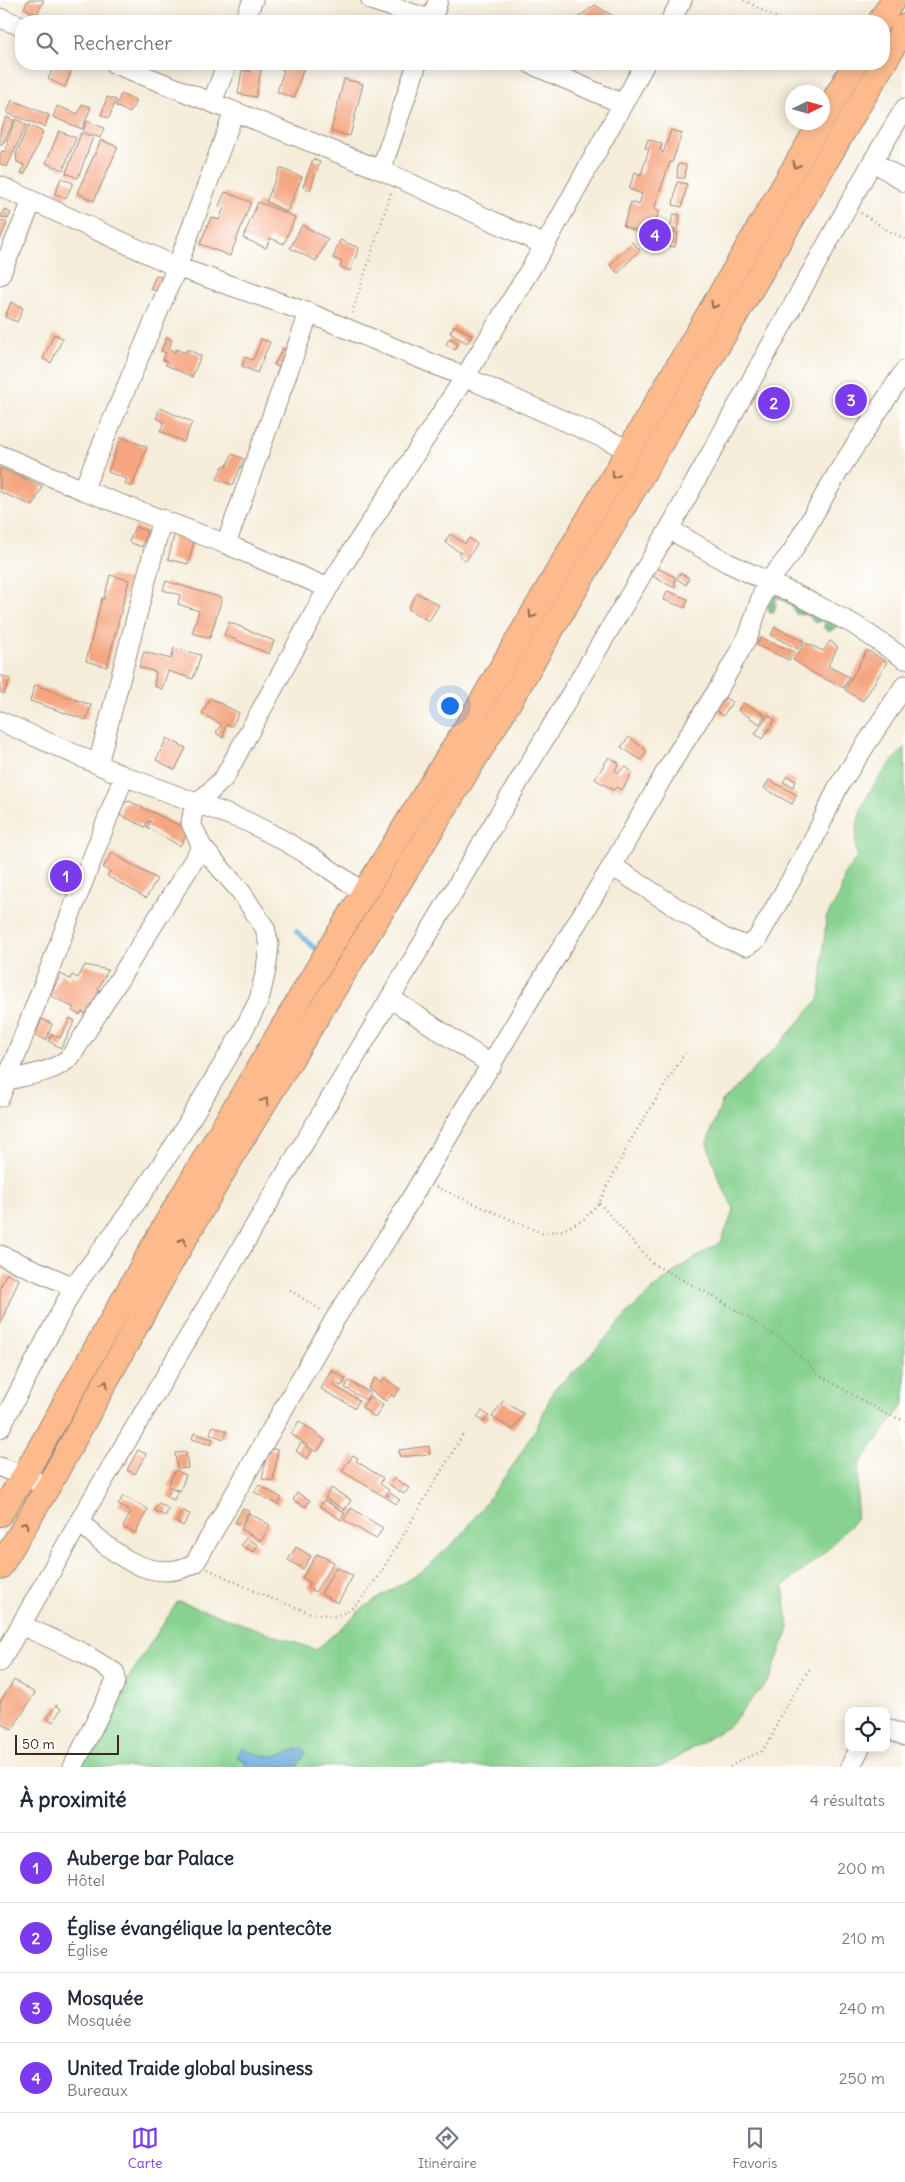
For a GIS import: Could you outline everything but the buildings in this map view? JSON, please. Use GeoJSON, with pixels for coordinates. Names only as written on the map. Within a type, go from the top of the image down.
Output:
{"type":"FeatureCollection","features":[{"type":"Feature","properties":{"kind":"main road"},"geometry":{"type":"LineString","coordinates":[[884,15],[893,0]]}},
{"type":"Feature","properties":{"kind":"main road"},"geometry":{"type":"LineString","coordinates":[[890,51],[905,26]]}},
{"type":"Feature","properties":{"kind":"main road"},"geometry":{"type":"LineString","coordinates":[[830,107],[852,70]]}},
{"type":"Feature","properties":{"kind":"main road"},"geometry":{"type":"LineString","coordinates":[[0,1567],[49,1485],[168,1268],[238,1146],[501,716],[879,70]]}},
{"type":"Feature","properties":{"kind":"main road"},"geometry":{"type":"LineString","coordinates":[[0,1514],[24,1476],[167,1222],[363,892],[470,721],[817,130]]}},
{"type":"Feature","properties":{"kind":"street"},"geometry":{"type":"LineString","coordinates":[[247,15],[253,0]]}},
{"type":"Feature","properties":{"kind":"street"},"geometry":{"type":"LineString","coordinates":[[371,0],[415,15]]}},
{"type":"Feature","properties":{"kind":"street"},"geometry":{"type":"LineString","coordinates":[[434,15],[438,0]]}},
{"type":"Feature","properties":{"kind":"street"},"geometry":{"type":"LineString","coordinates":[[673,15],[682,0]]}},
{"type":"Feature","properties":{"kind":"street"},"geometry":{"type":"LineString","coordinates":[[0,18],[15,24]]}},
{"type":"Feature","properties":{"kind":"street"},"geometry":{"type":"LineString","coordinates":[[130,70],[388,173],[545,245]]}},
{"type":"Feature","properties":{"kind":"street"},"geometry":{"type":"LineString","coordinates":[[212,102],[225,70]]}},
{"type":"Feature","properties":{"kind":"street"},"geometry":{"type":"LineString","coordinates":[[388,173],[415,70]]}},
{"type":"Feature","properties":{"kind":"street"},"geometry":{"type":"LineString","coordinates":[[545,70],[623,104]]}},
{"type":"Feature","properties":{"kind":"street"},"geometry":{"type":"LineString","coordinates":[[0,1428],[74,1287],[129,1213],[176,1143],[239,1039],[259,1000],[269,946],[266,928],[241,892],[202,847],[191,823],[193,812],[197,804],[224,778],[328,588],[465,377],[545,245],[643,70]]}},
{"type":"Feature","properties":{"kind":"street"},"geometry":{"type":"LineString","coordinates":[[0,1662],[81,1523],[92,1500],[669,529],[873,161],[905,108]]}},
{"type":"Feature","properties":{"kind":"street"},"geometry":{"type":"LineString","coordinates":[[83,490],[177,267],[234,112]]}},
{"type":"Feature","properties":{"kind":"street"},"geometry":{"type":"LineString","coordinates":[[873,161],[905,182]]}},
{"type":"Feature","properties":{"kind":"street"},"geometry":{"type":"LineString","coordinates":[[0,186],[177,267],[347,328],[465,377],[630,450]]}},
{"type":"Feature","properties":{"kind":"street"},"geometry":{"type":"LineString","coordinates":[[0,275],[32,202]]}},
{"type":"Feature","properties":{"kind":"street"},"geometry":{"type":"LineString","coordinates":[[226,544],[309,313]]}},
{"type":"Feature","properties":{"kind":"street"},"geometry":{"type":"LineString","coordinates":[[81,1523],[100,1541],[138,1567],[171,1571],[185,1568],[195,1563],[335,1319],[388,1237],[612,866],[668,768],[732,666],[749,634],[768,582],[792,552],[838,472],[905,370]]}},
{"type":"Feature","properties":{"kind":"street"},"geometry":{"type":"LineString","coordinates":[[0,455],[83,490],[226,544],[328,588]]}},
{"type":"Feature","properties":{"kind":"street"},"geometry":{"type":"LineString","coordinates":[[98,764],[162,519]]}},
{"type":"Feature","properties":{"kind":"street"},"geometry":{"type":"LineString","coordinates":[[669,529],[728,563],[853,624],[905,659]]}},
{"type":"Feature","properties":{"kind":"street"},"geometry":{"type":"LineString","coordinates":[[612,866],[724,938],[736,944],[747,946],[757,939],[811,845],[838,787],[905,685]]}},
{"type":"Feature","properties":{"kind":"street"},"geometry":{"type":"LineString","coordinates":[[0,721],[124,776],[248,822],[281,839],[363,892]]}},
{"type":"Feature","properties":{"kind":"street"},"geometry":{"type":"LineString","coordinates":[[0,1097],[124,776]]}},
{"type":"Feature","properties":{"kind":"street"},"geometry":{"type":"LineString","coordinates":[[8,1080],[54,1068],[65,1063],[71,1056],[202,847]]}},
{"type":"Feature","properties":{"kind":"street"},"geometry":{"type":"LineString","coordinates":[[390,998],[492,1065]]}},
{"type":"Feature","properties":{"kind":"street"},"geometry":{"type":"LineString","coordinates":[[0,1255],[74,1287]]}},
{"type":"Feature","properties":{"kind":"street"},"geometry":{"type":"LineString","coordinates":[[0,1467],[49,1485]]}},
{"type":"Feature","properties":{"kind":"street"},"geometry":{"type":"LineString","coordinates":[[21,1625],[83,1653],[115,1673],[116,1681],[73,1767]]}},
{"type":"Feature","properties":{"kind":"street"},"geometry":{"type":"LineString","coordinates":[[890,1730],[905,1736]]}},
{"type":"Feature","properties":{"kind":"street"},"geometry":{"type":"LineString","coordinates":[[850,1767],[858,1752]]}},
{"type":"Feature","properties":{"kind":"path"},"geometry":{"type":"LineString","coordinates":[[744,0],[771,15]]}},
{"type":"Feature","properties":{"kind":"path"},"geometry":{"type":"LineString","coordinates":[[347,328],[388,173]]}},
{"type":"Feature","properties":{"kind":"path"},"geometry":{"type":"LineString","coordinates":[[849,204],[889,231],[905,239]]}},
{"type":"Feature","properties":{"kind":"path"},"geometry":{"type":"LineString","coordinates":[[422,1180],[542,1234],[564,1230],[584,1220],[599,1204],[630,1141],[685,1053]]}},
{"type":"Feature","properties":{"kind":"path"},"geometry":{"type":"LineString","coordinates":[[599,1204],[653,1264],[720,1300],[786,1342],[818,1375],[886,1414],[905,1421]]}},
{"type":"Feature","properties":{"kind":"path"},"geometry":{"type":"LineString","coordinates":[[290,1290],[335,1319]]}},
{"type":"Feature","properties":{"kind":"path"},"geometry":{"type":"LineString","coordinates":[[195,1563],[265,1596],[311,1613],[334,1616],[348,1612],[360,1601],[380,1574],[464,1433]]}},
{"type":"Feature","properties":{"kind":"path"},"geometry":{"type":"LineString","coordinates":[[730,1767],[738,1761],[760,1752],[772,1737],[780,1716],[810,1668]]}},
{"type":"Feature","properties":{"kind":"green space"},"geometry":{"type":"Polygon","coordinates":[[[766,591],[810,609],[813,614],[839,625],[829,632],[823,627],[825,624],[824,620],[815,623],[808,615],[796,614],[791,605],[779,598],[775,599],[776,606],[773,613],[769,612],[766,591]]]}},
{"type":"Feature","properties":{"kind":"green space"},"geometry":{"type":"Polygon","coordinates":[[[905,747],[905,1402],[859,1465],[856,1519],[822,1555],[783,1587],[789,1628],[769,1680],[729,1726],[661,1767],[71,1767],[178,1601],[316,1650],[363,1608],[425,1569],[462,1535],[514,1464],[538,1425],[554,1389],[578,1369],[632,1309],[659,1284],[682,1266],[721,1242],[734,1209],[719,1180],[707,1143],[722,1102],[784,1039],[820,998],[826,918],[840,894],[845,872],[857,858],[857,825],[861,811],[874,785],[905,747]]]}},
{"type":"Feature","properties":{"kind":"water"},"geometry":{"type":"Polygon","coordinates":[[[242,1748],[268,1756],[303,1748],[306,1753],[297,1766],[245,1767],[246,1761],[237,1757],[242,1748]]]}},
{"type":"Feature","properties":{"kind":"waterway"},"geometry":{"type":"LineString","coordinates":[[296,931],[318,951]]}},
{"type":"Feature","properties":{"kind":"place","name":"United Traide global business"},"geometry":{"type":"Point","coordinates":[655,235]}},
{"type":"Feature","properties":{"kind":"place","name":"Mosquée"},"geometry":{"type":"Point","coordinates":[851,400]}},
{"type":"Feature","properties":{"kind":"place","name":"Église évangélique la pentecôte"},"geometry":{"type":"Point","coordinates":[774,403]}},
{"type":"Feature","properties":{"kind":"place","name":"Auberge bar Palace"},"geometry":{"type":"Point","coordinates":[66,876]}}]}
